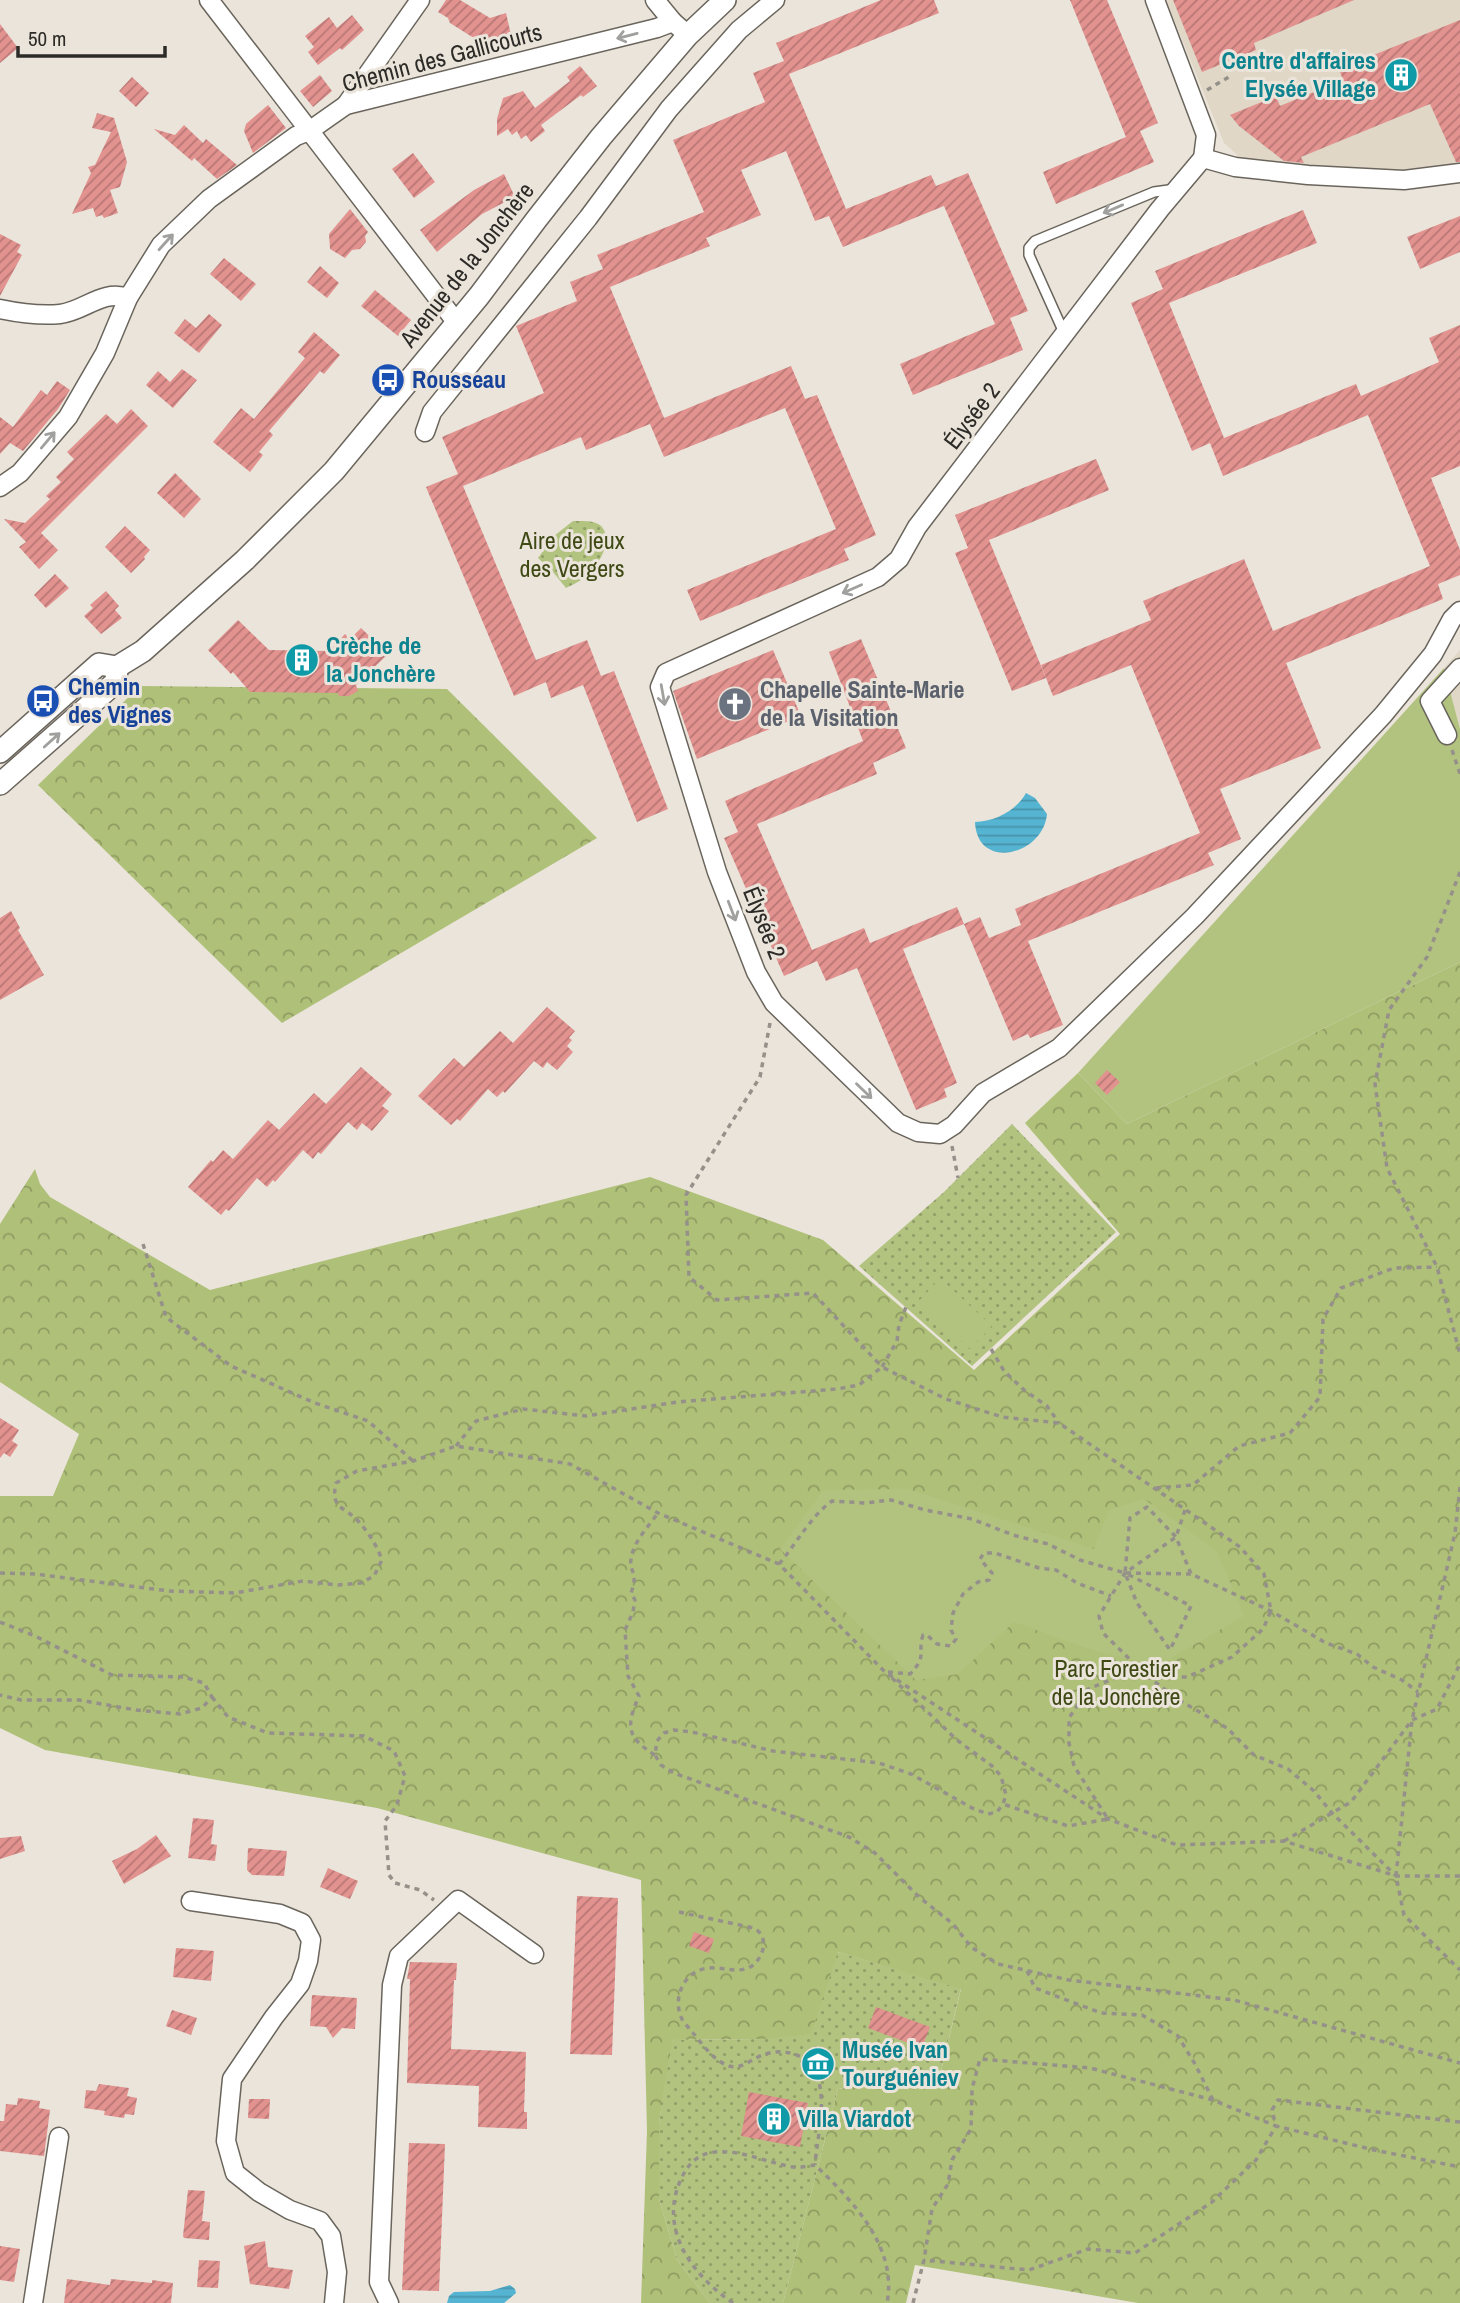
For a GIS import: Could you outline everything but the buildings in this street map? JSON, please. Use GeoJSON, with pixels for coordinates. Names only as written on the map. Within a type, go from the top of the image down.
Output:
{"type":"FeatureCollection","features":[{"type":"Feature","properties":{"kind":"street"},"geometry":{"type":"LineString","coordinates":[[209,0],[457,323]]}},
{"type":"Feature","properties":{"kind":"street"},"geometry":{"type":"LineString","coordinates":[[346,105],[420,0]]}},
{"type":"Feature","properties":{"kind":"street"},"geometry":{"type":"LineString","coordinates":[[655,0],[680,28]]}},
{"type":"Feature","properties":{"kind":"street","name":"Avenue de la Jonchère"},"geometry":{"type":"LineString","coordinates":[[0,752],[99,664],[117,667],[143,651],[235,569],[324,481],[457,323],[601,137],[680,28],[725,0]]}},
{"type":"Feature","properties":{"kind":"street"},"geometry":{"type":"LineString","coordinates":[[425,432],[432,412],[588,218],[669,109],[739,30],[775,0]]}},
{"type":"Feature","properties":{"kind":"street"},"geometry":{"type":"LineString","coordinates":[[1155,0],[1206,135],[1203,158],[1236,167],[1349,177],[1404,180],[1460,173]]}},
{"type":"Feature","properties":{"kind":"street","name":"Chemin des Gallicourts"},"geometry":{"type":"LineString","coordinates":[[0,487],[20,473],[68,416],[105,353],[128,298],[161,245],[209,199],[296,136],[309,131],[346,105],[657,28],[680,28]]}},
{"type":"Feature","properties":{"kind":"street","name":"Élysée 2"},"geometry":{"type":"LineString","coordinates":[[948,1128],[940,1134],[918,1132],[898,1123],[774,1003],[756,972],[717,872],[660,687],[666,673],[878,577],[899,559],[917,527],[1203,158]]}},
{"type":"Feature","properties":{"kind":"street"},"geometry":{"type":"LineString","coordinates":[[0,309],[23,314],[62,314],[114,294],[128,298]]}},
{"type":"Feature","properties":{"kind":"street"},"geometry":{"type":"LineString","coordinates":[[948,1128],[954,1125],[983,1093],[1059,1048],[1195,916],[1383,715],[1433,654],[1460,611]]}},
{"type":"Feature","properties":{"kind":"street","name":"Avenue de la Jonchère"},"geometry":{"type":"LineString","coordinates":[[0,784],[116,682],[117,667]]}},
{"type":"Feature","properties":{"kind":"street"},"geometry":{"type":"LineString","coordinates":[[1447,734],[1430,701],[1460,668]]}},
{"type":"Feature","properties":{"kind":"street"},"geometry":{"type":"LineString","coordinates":[[390,2303],[379,2282],[392,1985],[399,1956],[458,1900],[534,1954]]}},
{"type":"Feature","properties":{"kind":"street"},"geometry":{"type":"LineString","coordinates":[[191,1901],[280,1914],[302,1923],[311,1940],[308,1961],[300,1984],[232,2079],[226,2141],[235,2173],[259,2192],[290,2210],[320,2221],[331,2236],[337,2272],[334,2303]]}},
{"type":"Feature","properties":{"kind":"street"},"geometry":{"type":"LineString","coordinates":[[33,2303],[59,2137]]}},
{"type":"Feature","properties":{"kind":"lane"},"geometry":{"type":"LineString","coordinates":[[1065,335],[1029,254],[1029,248],[1035,241],[1154,192],[1178,188]]}},
{"type":"Feature","properties":{"kind":"path"},"geometry":{"type":"LineString","coordinates":[[1193,98],[1232,75]]}},
{"type":"Feature","properties":{"kind":"path"},"geometry":{"type":"LineString","coordinates":[[1447,734],[1460,774]]}},
{"type":"Feature","properties":{"kind":"path"},"geometry":{"type":"LineString","coordinates":[[1460,872],[1427,957],[1389,1010],[1375,1084],[1387,1168],[1437,1267],[1460,1354]]}},
{"type":"Feature","properties":{"kind":"path"},"geometry":{"type":"LineString","coordinates":[[774,1003],[760,1077],[686,1195],[689,1278],[717,1300],[813,1293],[882,1367],[946,1399],[1002,1418],[1059,1423]]}},
{"type":"Feature","properties":{"kind":"path"},"geometry":{"type":"LineString","coordinates":[[948,1128],[958,1178]]}},
{"type":"Feature","properties":{"kind":"path"},"geometry":{"type":"LineString","coordinates":[[143,1244],[166,1317],[231,1366],[315,1403],[368,1422],[412,1461]]}},
{"type":"Feature","properties":{"kind":"path"},"geometry":{"type":"LineString","coordinates":[[1153,1488],[1193,1485],[1239,1446],[1290,1433],[1320,1397],[1323,1318],[1341,1288],[1395,1268],[1437,1267]]}},
{"type":"Feature","properties":{"kind":"path"},"geometry":{"type":"LineString","coordinates":[[456,1446],[476,1421],[523,1409],[586,1416],[677,1402],[837,1390],[859,1385],[882,1367],[897,1341],[899,1325],[906,1307]]}},
{"type":"Feature","properties":{"kind":"path"},"geometry":{"type":"LineString","coordinates":[[991,1349],[1004,1371],[1024,1390],[1047,1406],[1059,1423],[1240,1547],[1264,1574],[1271,1611],[1263,1629],[1232,1657],[1187,1677],[1128,1673],[1088,1689],[1069,1717],[1069,1743],[1074,1766],[1108,1819]]}},
{"type":"Feature","properties":{"kind":"path"},"geometry":{"type":"LineString","coordinates":[[0,1573],[35,1574],[169,1591],[235,1593],[303,1581],[338,1585],[361,1583],[373,1576],[382,1560],[377,1547],[358,1520],[339,1508],[334,1494],[336,1483],[357,1471],[412,1461],[456,1446],[570,1464],[658,1513],[779,1564],[957,1740],[992,1766],[1005,1786],[1006,1795],[997,1812],[988,1814],[959,1802],[911,1774],[879,1763],[773,1751],[692,1732],[674,1730],[664,1733],[657,1741],[655,1755]]}},
{"type":"Feature","properties":{"kind":"path"},"geometry":{"type":"LineString","coordinates":[[1460,1488],[1455,1533],[1412,1720],[1396,1876],[1404,1914],[1460,1970]]}},
{"type":"Feature","properties":{"kind":"path"},"geometry":{"type":"LineString","coordinates":[[779,1564],[816,1513],[832,1501],[865,1503],[891,1500],[925,1510],[972,1518],[1013,1535],[1048,1544],[1080,1560],[1125,1573],[1191,1606],[1170,1650],[1138,1604],[1125,1573],[1130,1518],[1147,1507],[1176,1537],[1191,1574]]}},
{"type":"Feature","properties":{"kind":"path"},"geometry":{"type":"LineString","coordinates":[[1186,1509],[1176,1537],[1125,1573],[1099,1616],[1103,1633],[1147,1676],[1179,1700],[1227,1728],[1254,1755],[1288,1769],[1314,1791],[1332,1813],[1396,1876]]}},
{"type":"Feature","properties":{"kind":"path"},"geometry":{"type":"LineString","coordinates":[[658,1513],[636,1544],[630,1560],[636,1578],[631,1592],[635,1600],[634,1612],[625,1630],[628,1676],[639,1696],[630,1722],[632,1736],[655,1755],[661,1765],[674,1773],[857,1842],[875,1853],[919,1897],[953,1924],[971,1947],[998,1964],[1069,1980],[1234,2000],[1460,2063]]}},
{"type":"Feature","properties":{"kind":"path"},"geometry":{"type":"LineString","coordinates":[[886,1672],[910,1674],[919,1665],[923,1652],[923,1635],[937,1644],[951,1646],[956,1639],[951,1630],[953,1613],[963,1594],[978,1581],[989,1580],[992,1573],[979,1559],[984,1553],[995,1553],[1039,1568],[1056,1570],[1077,1583],[1111,1596]]}},
{"type":"Feature","properties":{"kind":"path"},"geometry":{"type":"LineString","coordinates":[[1125,1573],[1191,1574],[1271,1611],[1326,1643],[1357,1654],[1373,1667],[1402,1680],[1418,1692]]}},
{"type":"Feature","properties":{"kind":"path"},"geometry":{"type":"LineString","coordinates":[[0,1622],[35,1636],[112,1675],[184,1677],[204,1683],[228,1717],[268,1733],[364,1736],[394,1751],[405,1776],[397,1805],[385,1821],[389,1875],[395,1883],[420,1890],[448,1909]]}},
{"type":"Feature","properties":{"kind":"path"},"geometry":{"type":"LineString","coordinates":[[1284,1841],[1351,1802],[1412,1720],[1437,1709],[1460,1664]]}},
{"type":"Feature","properties":{"kind":"path"},"geometry":{"type":"LineString","coordinates":[[886,1672],[1108,1819],[1177,1845],[1284,1841],[1396,1876],[1460,1876]]}},
{"type":"Feature","properties":{"kind":"path"},"geometry":{"type":"LineString","coordinates":[[0,1695],[21,1700],[79,1700],[180,1714],[202,1708],[212,1697]]}},
{"type":"Feature","properties":{"kind":"path"},"geometry":{"type":"LineString","coordinates":[[1003,1804],[1068,1826],[1108,1819]]}},
{"type":"Feature","properties":{"kind":"path"},"geometry":{"type":"LineString","coordinates":[[679,1912],[749,1927],[758,1931],[763,1940],[763,1951],[757,1963],[749,1969],[705,1968],[695,1971],[679,1992],[678,2006],[683,2020],[705,2048],[729,2066],[738,2067],[762,2055],[778,2052],[802,2057],[812,2066],[820,2078],[822,2092],[815,2165]]}},
{"type":"Feature","properties":{"kind":"path"},"geometry":{"type":"LineString","coordinates":[[1027,1971],[1035,1988],[1101,2013],[1142,2015],[1178,2036],[1213,2101]]}},
{"type":"Feature","properties":{"kind":"path"},"geometry":{"type":"LineString","coordinates":[[913,2303],[924,2260],[932,2209],[948,2184],[952,2160],[971,2129],[972,2089],[980,2059],[1090,2068],[1213,2101],[1276,2126],[1460,2168]]}},
{"type":"Feature","properties":{"kind":"path"},"geometry":{"type":"LineString","coordinates":[[924,2260],[1029,2270],[1088,2249],[1136,2253],[1212,2202],[1256,2161],[1276,2126],[1272,2110],[1278,2100],[1460,2122]]}},
{"type":"Feature","properties":{"kind":"path"},"geometry":{"type":"LineString","coordinates":[[733,2303],[713,2289],[698,2273],[679,2239],[673,2217],[674,2201],[686,2170],[694,2160],[708,2153],[725,2151],[796,2167],[815,2165]]}},
{"type":"Feature","properties":{"kind":"path"},"geometry":{"type":"LineString","coordinates":[[815,2165],[847,2197],[876,2238],[890,2279],[887,2303]]}},
{"type":"Feature","properties":{"kind":"shaded area"},"geometry":{"type":"Polygon","coordinates":[[[1166,0],[1460,0],[1460,169],[1399,176],[1244,161],[1224,143],[1166,0]]]}},
{"type":"Feature","properties":{"kind":"shaded area"},"geometry":{"type":"Polygon","coordinates":[[[1460,650],[1460,729],[1444,668],[1460,650]]]}},
{"type":"Feature","properties":{"kind":"green space","name":"Aire de jeux des Vergers"},"geometry":{"type":"Polygon","coordinates":[[[573,521],[600,525],[606,538],[603,553],[590,573],[566,588],[538,558],[554,536],[573,521]]]}},
{"type":"Feature","properties":{"kind":"green space"},"geometry":{"type":"Polygon","coordinates":[[[1444,668],[1460,729],[1460,962],[1127,1124],[1078,1073],[1444,668]]]}},
{"type":"Feature","properties":{"kind":"green space"},"geometry":{"type":"Polygon","coordinates":[[[140,686],[447,689],[597,838],[282,1023],[38,785],[140,686]]]}},
{"type":"Feature","properties":{"kind":"green space","name":"Parc Forestier de la Jonchère"},"geometry":{"type":"Polygon","coordinates":[[[1460,962],[1460,2303],[1138,2303],[915,2265],[906,2303],[783,2303],[838,2089],[940,2075],[961,1989],[838,1952],[811,2034],[762,2039],[672,2040],[659,2123],[659,2199],[677,2260],[710,2303],[641,2303],[647,2131],[641,1880],[377,1808],[45,1750],[0,1728],[0,1496],[53,1496],[79,1434],[0,1382],[0,1224],[35,1169],[40,1184],[50,1197],[210,1290],[650,1177],[823,1240],[974,1370],[1120,1234],[1025,1123],[1078,1073],[1127,1124],[1460,962]]]}},
{"type":"Feature","properties":{"kind":"green space"},"geometry":{"type":"Polygon","coordinates":[[[1012,1124],[1116,1232],[972,1366],[859,1266],[944,1192],[1012,1124]]]}},
{"type":"Feature","properties":{"kind":"green space"},"geometry":{"type":"Polygon","coordinates":[[[940,1278],[992,1326],[970,1349],[918,1302],[940,1278]]]}},
{"type":"Feature","properties":{"kind":"green space"},"geometry":{"type":"Polygon","coordinates":[[[908,1489],[1094,1549],[1109,1510],[1144,1499],[1217,1551],[1244,1616],[1157,1666],[1089,1649],[1014,1622],[958,1674],[916,1680],[780,1549],[824,1490],[908,1489]]]}},
{"type":"Feature","properties":{"kind":"green space"},"geometry":{"type":"Polygon","coordinates":[[[838,1952],[961,1988],[940,2075],[838,2089],[783,2303],[710,2303],[677,2260],[659,2199],[659,2123],[671,2040],[762,2039],[838,1952]]]}},
{"type":"Feature","properties":{"kind":"water"},"geometry":{"type":"Polygon","coordinates":[[[1026,793],[1035,798],[1047,814],[1043,828],[1034,840],[1023,848],[998,852],[987,847],[979,837],[975,822],[1004,814],[1017,805],[1026,793]]]}},
{"type":"Feature","properties":{"kind":"water"},"geometry":{"type":"Polygon","coordinates":[[[510,2285],[516,2293],[504,2303],[447,2303],[454,2292],[490,2291],[510,2285]]]}},
{"type":"Feature","properties":{"kind":"place","name":"Centre d'affaires Elysée Village"},"geometry":{"type":"Point","coordinates":[1401,75]}},
{"type":"Feature","properties":{"kind":"place","name":"Rousseau"},"geometry":{"type":"Point","coordinates":[388,380]}},
{"type":"Feature","properties":{"kind":"place","name":"Crèche de la Jonchère"},"geometry":{"type":"Point","coordinates":[302,660]}},
{"type":"Feature","properties":{"kind":"place","name":"Chemin des Vignes"},"geometry":{"type":"Point","coordinates":[43,701]}},
{"type":"Feature","properties":{"kind":"place","name":"Chapelle Sainte-Marie de la Visitation"},"geometry":{"type":"Point","coordinates":[735,704]}},
{"type":"Feature","properties":{"kind":"place","name":"Musée Ivan Tourguéniev"},"geometry":{"type":"Point","coordinates":[818,2064]}},
{"type":"Feature","properties":{"kind":"place","name":"Villa Viardot"},"geometry":{"type":"Point","coordinates":[774,2119]}}]}
